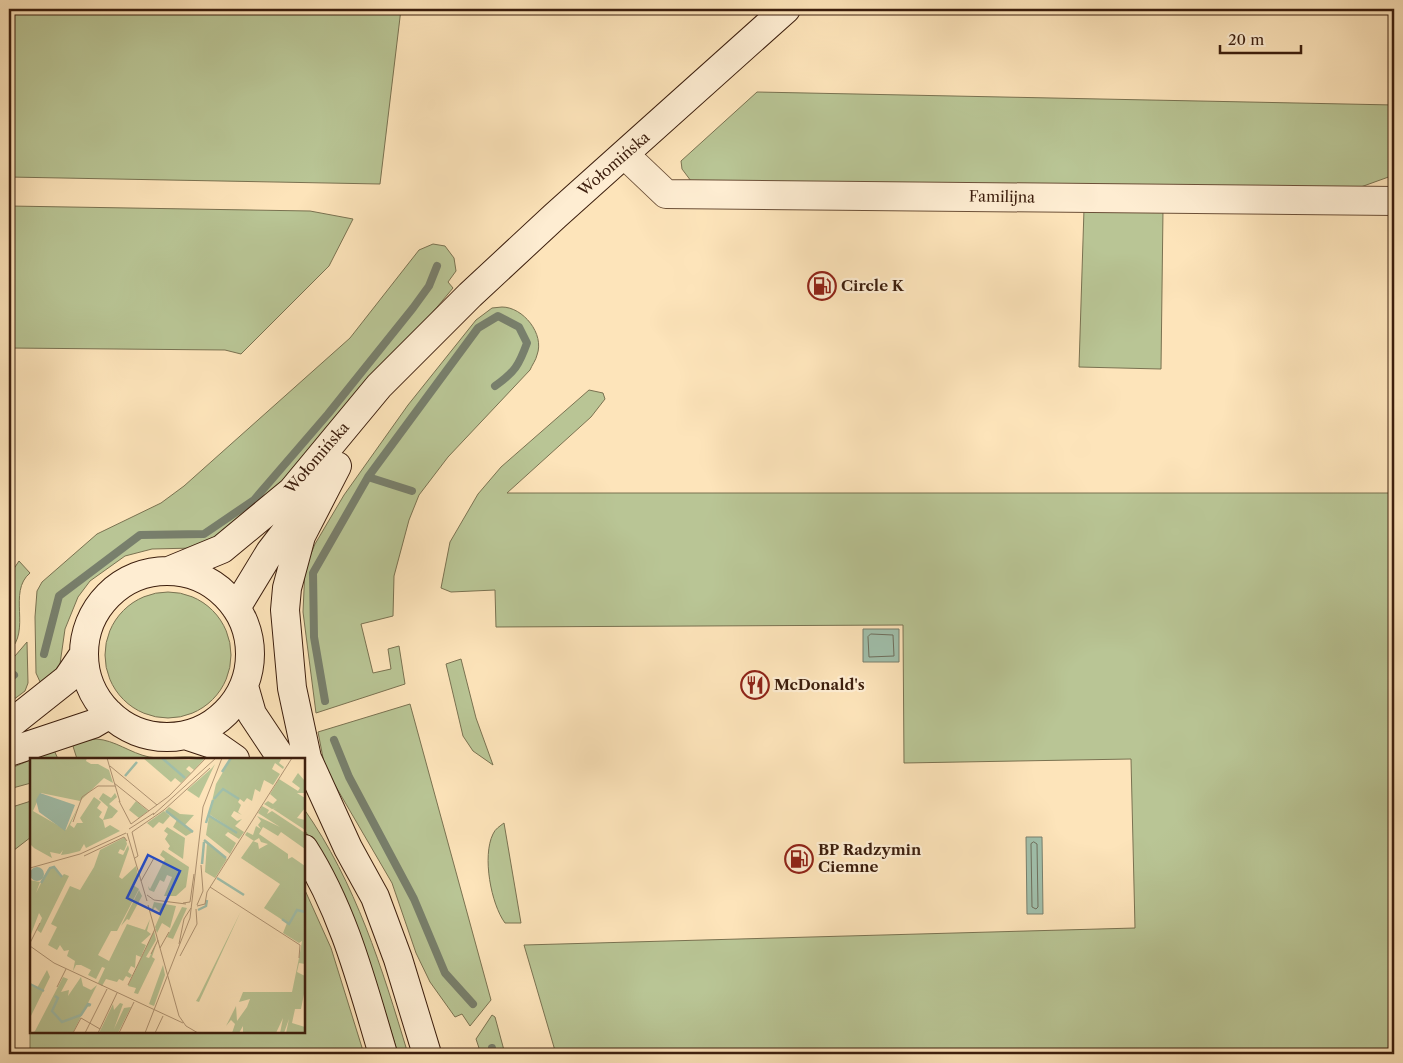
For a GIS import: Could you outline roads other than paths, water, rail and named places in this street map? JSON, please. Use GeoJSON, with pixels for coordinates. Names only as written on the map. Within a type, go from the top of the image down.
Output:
{"type":"FeatureCollection","features":[{"type":"Feature","properties":{"kind":"main road","name":"Wołomińska"},"geometry":{"type":"LineString","coordinates":[[171,570],[222,549],[292,491],[379,386],[445,321],[555,216],[786,9]]}},
{"type":"Feature","properties":{"kind":"main road","name":"Familijna"},"geometry":{"type":"LineString","coordinates":[[625,155],[666,194],[1394,201]]}},
{"type":"Feature","properties":{"kind":"main road","name":"Wołomińska"},"geometry":{"type":"LineString","coordinates":[[236,608],[270,552],[397,389],[445,321]]}},
{"type":"Feature","properties":{"kind":"main road"},"geometry":{"type":"LineString","coordinates":[[337,466],[301,536],[287,588],[285,610],[292,688],[307,758],[348,848],[375,897],[398,959],[427,1054]]}},
{"type":"Feature","properties":{"kind":"main road"},"geometry":{"type":"LineString","coordinates":[[171,570],[196,576],[219,588],[236,608],[246,626],[250,646],[249,666],[244,686],[230,708],[210,725],[185,735],[165,737],[145,734],[126,726],[110,714],[96,697],[90,683],[84,654],[89,625],[95,611],[109,594],[127,580],[148,572],[171,570]]}},
{"type":"Feature","properties":{"kind":"main road"},"geometry":{"type":"LineString","coordinates":[[9,725],[67,679],[84,654]]}},
{"type":"Feature","properties":{"kind":"main road"},"geometry":{"type":"LineString","coordinates":[[244,686],[252,714],[281,758]]}},
{"type":"Feature","properties":{"kind":"main road"},"geometry":{"type":"LineString","coordinates":[[9,752],[93,724],[110,714]]}},
{"type":"Feature","properties":{"kind":"main road"},"geometry":{"type":"LineString","coordinates":[[185,735],[214,745],[234,758]]}},
{"type":"Feature","properties":{"kind":"main road"},"geometry":{"type":"LineString","coordinates":[[305,790],[348,848]]}},
{"type":"Feature","properties":{"kind":"main road"},"geometry":{"type":"LineString","coordinates":[[305,851],[325,885],[344,927],[383,1054]]}},
{"type":"Feature","properties":{"kind":"water"},"geometry":{"type":"Polygon","coordinates":[[[863,629],[899,629],[899,662],[863,662],[863,629]]]}},
{"type":"Feature","properties":{"kind":"water"},"geometry":{"type":"Polygon","coordinates":[[[1026,837],[1042,837],[1043,914],[1027,914],[1026,837]]]}},
{"type":"Feature","properties":{"kind":"waterway"},"geometry":{"type":"LineString","coordinates":[[44,654],[59,596],[140,535],[204,534],[254,500],[328,414],[413,308],[429,286],[437,266]]}},
{"type":"Feature","properties":{"kind":"waterway"},"geometry":{"type":"LineString","coordinates":[[325,701],[314,637],[313,573],[368,477],[478,328],[498,316],[519,327],[527,343],[516,368],[495,386]]}},
{"type":"Feature","properties":{"kind":"waterway"},"geometry":{"type":"LineString","coordinates":[[368,477],[412,491]]}},
{"type":"Feature","properties":{"kind":"waterway"},"geometry":{"type":"LineString","coordinates":[[9,679],[14,675]]}},
{"type":"Feature","properties":{"kind":"waterway"},"geometry":{"type":"LineString","coordinates":[[334,740],[349,777],[414,899],[445,973],[473,1004]]}},
{"type":"Feature","properties":{"kind":"waterway"},"geometry":{"type":"LineString","coordinates":[[492,1048],[493,1054]]}},
{"type":"Feature","properties":{"kind":"place","name":"Circle K"},"geometry":{"type":"Point","coordinates":[822,286]}},
{"type":"Feature","properties":{"kind":"place","name":"McDonald's"},"geometry":{"type":"Point","coordinates":[755,685]}},
{"type":"Feature","properties":{"kind":"place","name":"BP Radzymin Ciemne"},"geometry":{"type":"Point","coordinates":[799,859]}}]}
